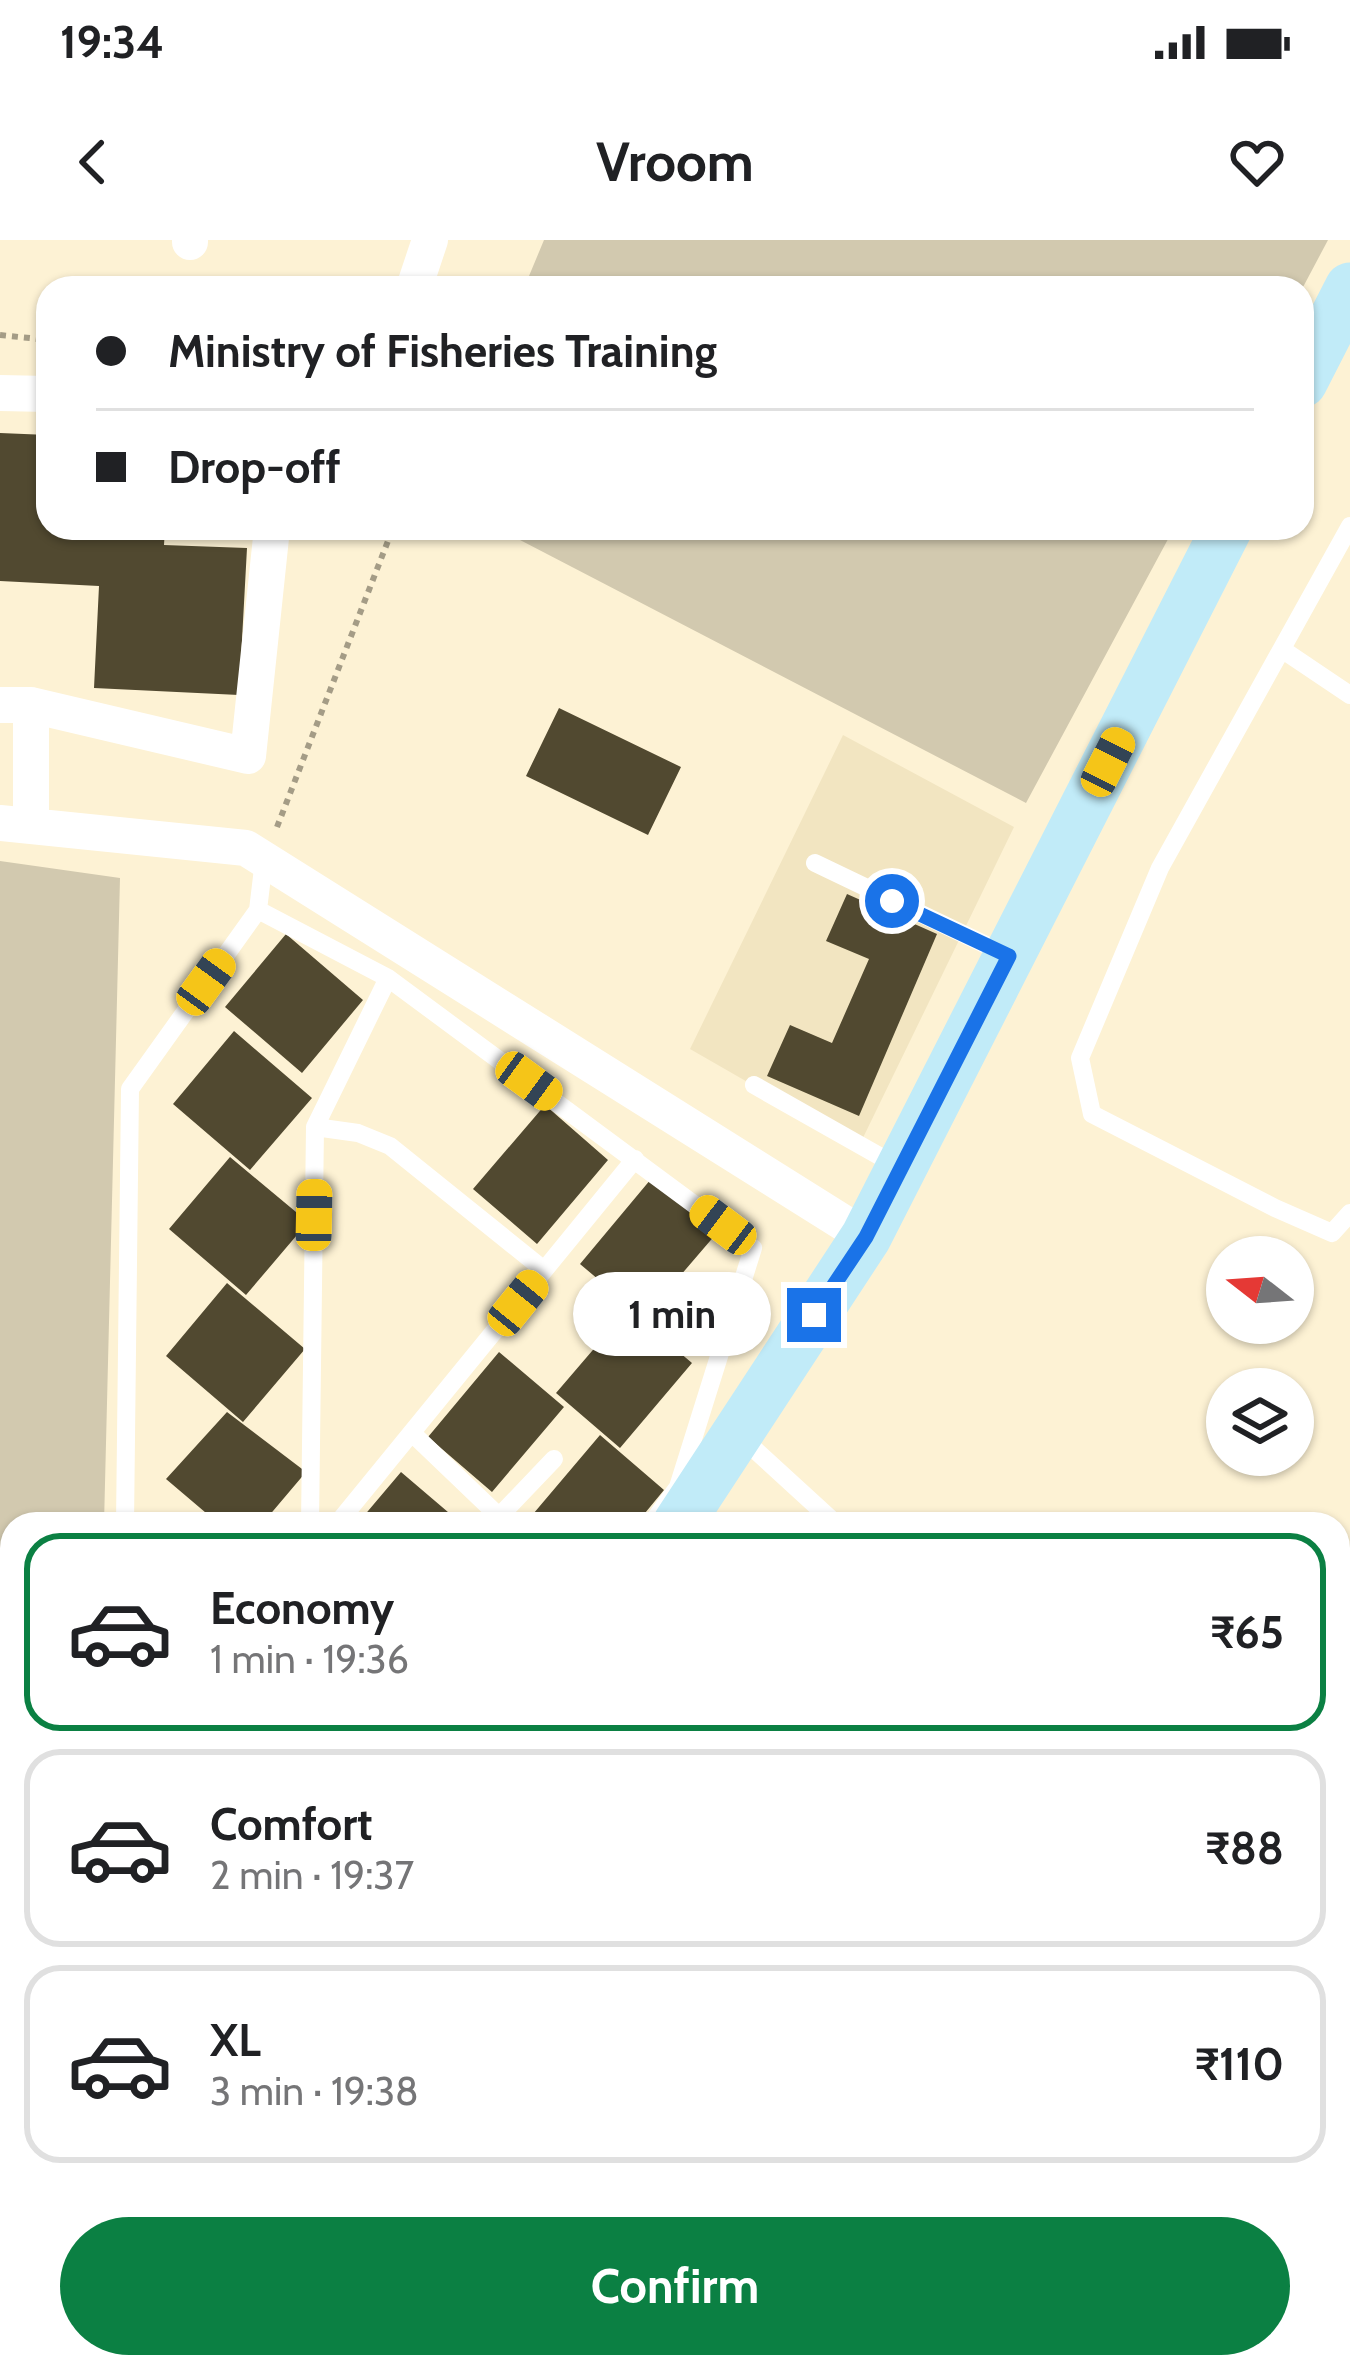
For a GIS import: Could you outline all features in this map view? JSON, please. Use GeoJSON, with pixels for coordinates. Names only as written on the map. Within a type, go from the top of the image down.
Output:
{"type":"FeatureCollection","features":[{"type":"Feature","properties":{"kind":"street"},"geometry":{"type":"LineString","coordinates":[[418,276],[430,240]]}},
{"type":"Feature","properties":{"kind":"street"},"geometry":{"type":"LineString","coordinates":[[1314,358],[1350,288]]}},
{"type":"Feature","properties":{"kind":"street"},"geometry":{"type":"LineString","coordinates":[[0,393],[36,394]]}},
{"type":"Feature","properties":{"kind":"street"},"geometry":{"type":"LineString","coordinates":[[271,540],[248,756],[16,705],[15,825],[245,848],[866,1237]]}},
{"type":"Feature","properties":{"kind":"street"},"geometry":{"type":"LineString","coordinates":[[686,1512],[866,1237],[1221,540]]}},
{"type":"Feature","properties":{"kind":"lane"},"geometry":{"type":"LineString","coordinates":[[1350,526],[1160,868],[1080,1058],[1092,1114],[1332,1233],[1350,1213]]}},
{"type":"Feature","properties":{"kind":"lane"},"geometry":{"type":"LineString","coordinates":[[1283,650],[1350,695]]}},
{"type":"Feature","properties":{"kind":"lane"},"geometry":{"type":"LineString","coordinates":[[125,1512],[130,1089],[258,910],[264,860]]}},
{"type":"Feature","properties":{"kind":"lane"},"geometry":{"type":"LineString","coordinates":[[814,863],[1009,956]]}},
{"type":"Feature","properties":{"kind":"lane"},"geometry":{"type":"LineString","coordinates":[[258,910],[388,978],[753,1247],[678,1487],[660,1512]]}},
{"type":"Feature","properties":{"kind":"lane"},"geometry":{"type":"LineString","coordinates":[[310,1512],[315,1127],[388,978]]}},
{"type":"Feature","properties":{"kind":"lane"},"geometry":{"type":"LineString","coordinates":[[754,1085],[901,1168]]}},
{"type":"Feature","properties":{"kind":"lane"},"geometry":{"type":"LineString","coordinates":[[315,1127],[358,1133],[390,1146],[544,1270]]}},
{"type":"Feature","properties":{"kind":"lane"},"geometry":{"type":"LineString","coordinates":[[347,1512],[635,1159]]}},
{"type":"Feature","properties":{"kind":"lane"},"geometry":{"type":"LineString","coordinates":[[412,1433],[490,1512]]}},
{"type":"Feature","properties":{"kind":"lane"},"geometry":{"type":"LineString","coordinates":[[737,1433],[823,1512]]}},
{"type":"Feature","properties":{"kind":"lane"},"geometry":{"type":"LineString","coordinates":[[509,1512],[554,1459]]}},
{"type":"Feature","properties":{"kind":"path"},"geometry":{"type":"LineString","coordinates":[[0,335],[36,339]]}},
{"type":"Feature","properties":{"kind":"path"},"geometry":{"type":"LineString","coordinates":[[264,860],[388,540]]}},
{"type":"Feature","properties":{"kind":"shaded area"},"geometry":{"type":"Polygon","coordinates":[[[544,240],[1328,240],[1309,276],[529,276],[544,240]]]}},
{"type":"Feature","properties":{"kind":"shaded area"},"geometry":{"type":"Polygon","coordinates":[[[520,540],[1168,540],[1026,803],[520,540]]]}},
{"type":"Feature","properties":{"kind":"shaded area"},"geometry":{"type":"Polygon","coordinates":[[[843,735],[1014,827],[859,1146],[690,1049],[843,735]]]}},
{"type":"Feature","properties":{"kind":"shaded area"},"geometry":{"type":"Polygon","coordinates":[[[0,861],[120,878],[104,1512],[0,1512],[0,861]]]}},
{"type":"Feature","properties":{"kind":"building"},"geometry":{"type":"Polygon","coordinates":[[[0,433],[36,434],[36,540],[164,540],[164,545],[247,548],[239,695],[94,688],[99,586],[0,581],[0,433]]]}},
{"type":"Feature","properties":{"kind":"building"},"geometry":{"type":"Polygon","coordinates":[[[559,708],[681,767],[648,835],[526,776],[559,708]]]}},
{"type":"Feature","properties":{"kind":"building"},"geometry":{"type":"Polygon","coordinates":[[[847,894],[937,934],[859,1116],[767,1076],[790,1025],[832,1043],[869,959],[826,941],[847,894]]]}},
{"type":"Feature","properties":{"kind":"building"},"geometry":{"type":"Polygon","coordinates":[[[286,934],[363,1000],[302,1073],[225,1007],[286,934]]]}},
{"type":"Feature","properties":{"kind":"building"},"geometry":{"type":"Polygon","coordinates":[[[234,1031],[312,1098],[250,1170],[173,1104],[234,1031]]]}},
{"type":"Feature","properties":{"kind":"building"},"geometry":{"type":"Polygon","coordinates":[[[545,1105],[608,1160],[537,1244],[473,1189],[545,1105]]]}},
{"type":"Feature","properties":{"kind":"building"},"geometry":{"type":"Polygon","coordinates":[[[230,1157],[308,1222],[246,1295],[169,1229],[230,1157]]]}},
{"type":"Feature","properties":{"kind":"building"},"geometry":{"type":"Polygon","coordinates":[[[651,1179],[716,1234],[644,1318],[580,1264],[651,1179]]]}},
{"type":"Feature","properties":{"kind":"building"},"geometry":{"type":"Polygon","coordinates":[[[227,1283],[305,1349],[243,1422],[166,1356],[227,1283]]]}},
{"type":"Feature","properties":{"kind":"building"},"geometry":{"type":"Polygon","coordinates":[[[628,1309],[692,1363],[620,1448],[556,1393],[628,1309]]]}},
{"type":"Feature","properties":{"kind":"building"},"geometry":{"type":"Polygon","coordinates":[[[499,1352],[564,1407],[492,1492],[428,1437],[499,1352]]]}},
{"type":"Feature","properties":{"kind":"building"},"geometry":{"type":"Polygon","coordinates":[[[227,1412],[306,1472],[272,1512],[205,1512],[166,1479],[227,1412]]]}},
{"type":"Feature","properties":{"kind":"building"},"geometry":{"type":"Polygon","coordinates":[[[600,1435],[664,1490],[646,1512],[535,1512],[600,1435]]]}},
{"type":"Feature","properties":{"kind":"building"},"geometry":{"type":"Polygon","coordinates":[[[401,1472],[448,1512],[367,1512],[401,1472]]]}},
{"type":"Feature","properties":{"kind":"route"},"geometry":{"type":"LineString","coordinates":[[814,1315],[866,1237],[1009,956],[892,901]]}}]}
